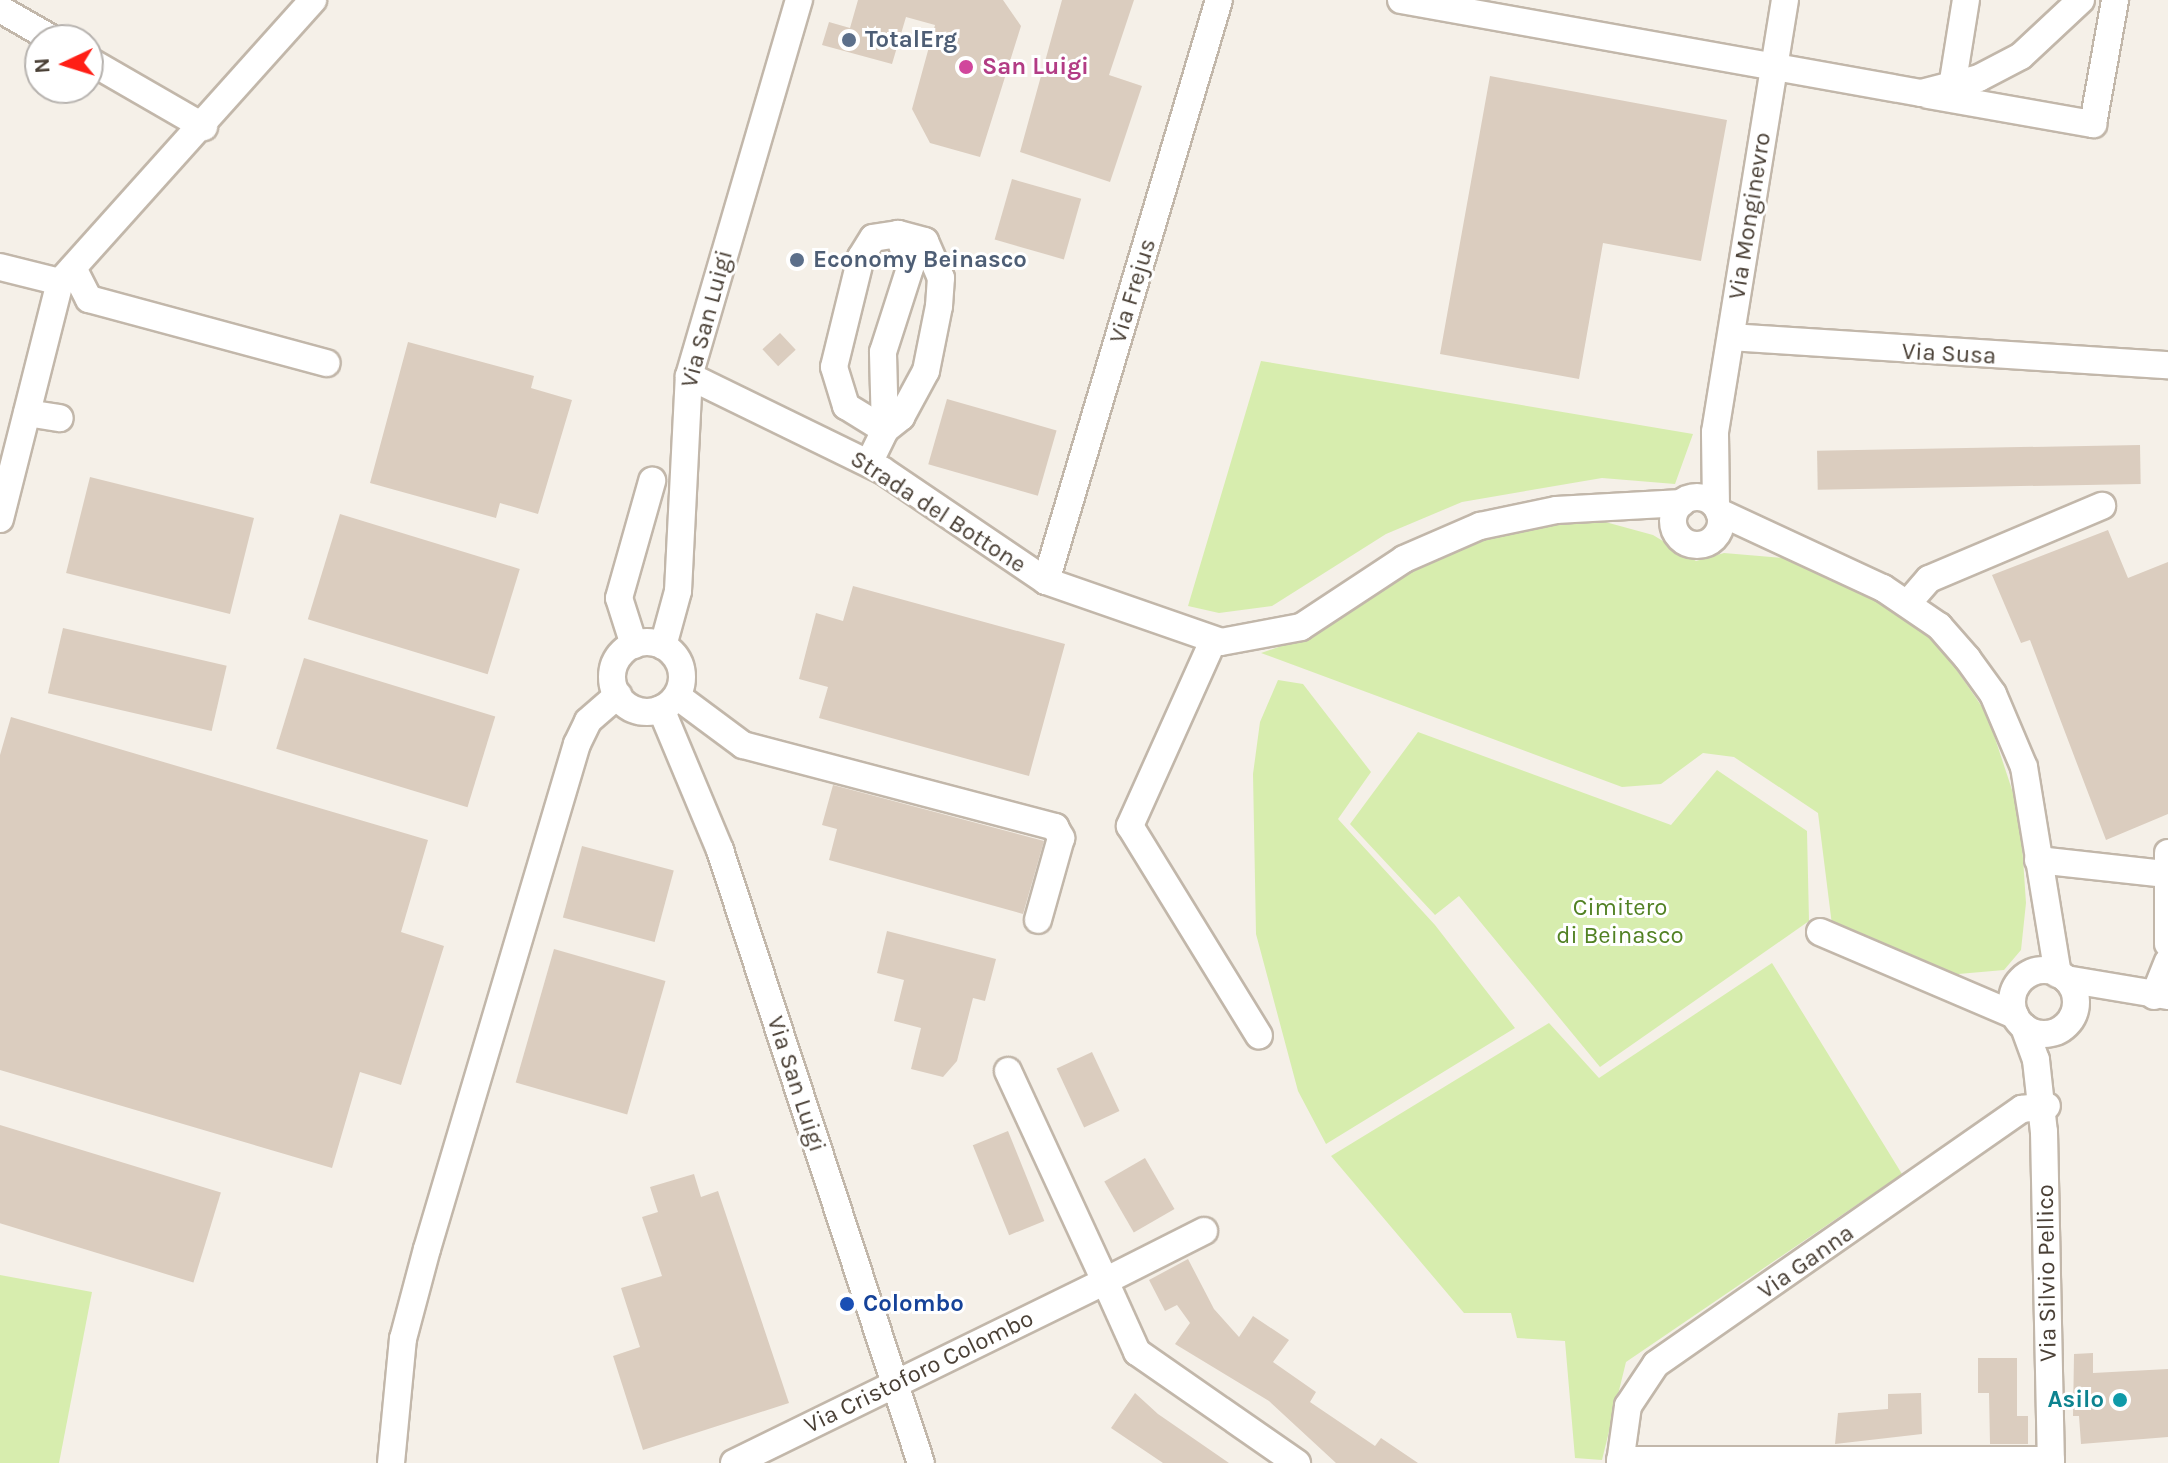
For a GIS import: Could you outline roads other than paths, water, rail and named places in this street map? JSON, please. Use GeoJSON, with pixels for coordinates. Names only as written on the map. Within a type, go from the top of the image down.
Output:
{"type":"FeatureCollection","features":[{"type":"Feature","properties":{"kind":"street"},"geometry":{"type":"LineString","coordinates":[[0,519],[66,275],[204,127],[313,0]]}},
{"type":"Feature","properties":{"kind":"street","name":"Via San Luigi"},"geometry":{"type":"LineString","coordinates":[[799,0],[689,376],[678,591],[663,646],[681,669],[669,702],[921,1463]]}},
{"type":"Feature","properties":{"kind":"street","name":"Via Frejus"},"geometry":{"type":"LineString","coordinates":[[1046,581],[1219,0]]}},
{"type":"Feature","properties":{"kind":"street"},"geometry":{"type":"LineString","coordinates":[[1401,0],[1774,70],[2093,124],[2115,0]]}},
{"type":"Feature","properties":{"kind":"street","name":"Via Monginevro"},"geometry":{"type":"LineString","coordinates":[[1718,509],[1715,432],[1785,0]]}},
{"type":"Feature","properties":{"kind":"street"},"geometry":{"type":"LineString","coordinates":[[1952,87],[1966,0]]}},
{"type":"Feature","properties":{"kind":"street"},"geometry":{"type":"LineString","coordinates":[[1921,93],[1952,87],[2021,56],[2081,0]]}},
{"type":"Feature","properties":{"kind":"street"},"geometry":{"type":"LineString","coordinates":[[0,9],[26,24]]}},
{"type":"Feature","properties":{"kind":"street"},"geometry":{"type":"LineString","coordinates":[[104,69],[204,127]]}},
{"type":"Feature","properties":{"kind":"street"},"geometry":{"type":"LineString","coordinates":[[885,430],[879,372],[909,285],[908,250],[898,234]]}},
{"type":"Feature","properties":{"kind":"street"},"geometry":{"type":"LineString","coordinates":[[869,463],[885,430],[915,400],[941,278],[925,241],[898,234],[873,238],[861,257],[834,367],[846,406],[885,430]]}},
{"type":"Feature","properties":{"kind":"street"},"geometry":{"type":"LineString","coordinates":[[0,267],[66,275],[89,299],[327,363]]}},
{"type":"Feature","properties":{"kind":"street","name":"Via Susa"},"geometry":{"type":"LineString","coordinates":[[1731,337],[2168,365]]}},
{"type":"Feature","properties":{"kind":"street","name":"Strada del Bottone"},"geometry":{"type":"LineString","coordinates":[[689,376],[869,463],[1046,581],[1202,639]]}},
{"type":"Feature","properties":{"kind":"street"},"geometry":{"type":"LineString","coordinates":[[27,413],[60,418]]}},
{"type":"Feature","properties":{"kind":"street","name":"Via Monginevro"},"geometry":{"type":"LineString","coordinates":[[1684,501],[1715,432]]}},
{"type":"Feature","properties":{"kind":"street"},"geometry":{"type":"LineString","coordinates":[[634,645],[619,598],[652,481]]}},
{"type":"Feature","properties":{"kind":"street"},"geometry":{"type":"LineString","coordinates":[[1259,1036],[1130,826],[1202,639],[1253,641],[1301,627],[1404,559],[1480,526],[1602,506],[1684,501],[1699,497],[1718,509],[1710,541]]}},
{"type":"Feature","properties":{"kind":"street"},"geometry":{"type":"LineString","coordinates":[[1676,532],[1684,501]]}},
{"type":"Feature","properties":{"kind":"street"},"geometry":{"type":"LineString","coordinates":[[1602,506],[1676,532],[1693,544],[1710,541],[1781,543]]}},
{"type":"Feature","properties":{"kind":"street"},"geometry":{"type":"LineString","coordinates":[[1908,603],[1929,579],[2102,506]]}},
{"type":"Feature","properties":{"kind":"street","name":"Via Silvio Pellico"},"geometry":{"type":"LineString","coordinates":[[1718,509],[1781,543],[1908,603],[1967,658],[2011,728],[2062,977],[2076,1001],[2064,1026],[2044,1114]]}},
{"type":"Feature","properties":{"kind":"street"},"geometry":{"type":"LineString","coordinates":[[663,646],[634,645],[615,664],[618,695],[637,710],[669,702],[719,734],[795,758],[1055,827],[1061,838],[1038,920]]}},
{"type":"Feature","properties":{"kind":"street"},"geometry":{"type":"LineString","coordinates":[[391,1463],[403,1339],[427,1249],[577,744],[588,721],[618,695]]}},
{"type":"Feature","properties":{"kind":"street"},"geometry":{"type":"LineString","coordinates":[[2039,875],[2087,866],[2166,864],[2168,944]]}},
{"type":"Feature","properties":{"kind":"street","name":"Via Silvio Pellico"},"geometry":{"type":"LineString","coordinates":[[2039,875],[2021,981],[2020,1021],[2044,1114],[2051,1462]]}},
{"type":"Feature","properties":{"kind":"street"},"geometry":{"type":"LineString","coordinates":[[1820,932],[2020,1021],[2064,1026],[2155,996]]}},
{"type":"Feature","properties":{"kind":"street"},"geometry":{"type":"LineString","coordinates":[[2155,996],[2168,962]]}},
{"type":"Feature","properties":{"kind":"street"},"geometry":{"type":"LineString","coordinates":[[1944,987],[2062,977],[2155,996]]}},
{"type":"Feature","properties":{"kind":"street"},"geometry":{"type":"LineString","coordinates":[[1008,1071],[1137,1352],[1297,1463]]}},
{"type":"Feature","properties":{"kind":"street","name":"Via Ganna"},"geometry":{"type":"LineString","coordinates":[[1620,1462],[1628,1406],[1656,1364],[2022,1109],[2044,1114]]}},
{"type":"Feature","properties":{"kind":"street","name":"Via Cristoforo Colombo"},"geometry":{"type":"LineString","coordinates":[[734,1463],[1204,1231]]}},
{"type":"Feature","properties":{"kind":"street"},"geometry":{"type":"LineString","coordinates":[[1620,1462],[2051,1462]]}},
{"type":"Feature","properties":{"kind":"place","name":"TotalErg"},"geometry":{"type":"Point","coordinates":[849,40]}},
{"type":"Feature","properties":{"kind":"place","name":"San Luigi"},"geometry":{"type":"Point","coordinates":[966,67]}},
{"type":"Feature","properties":{"kind":"place","name":"Economy Beinasco"},"geometry":{"type":"Point","coordinates":[797,260]}},
{"type":"Feature","properties":{"kind":"place","name":"Colombo"},"geometry":{"type":"Point","coordinates":[847,1304]}},
{"type":"Feature","properties":{"kind":"place","name":"Asilo"},"geometry":{"type":"Point","coordinates":[2120,1400]}},
{"type":"Feature","properties":{"kind":"park label","name":"Cimitero di Beinasco"},"geometry":{"type":"Point","coordinates":[1620,922]}}]}
